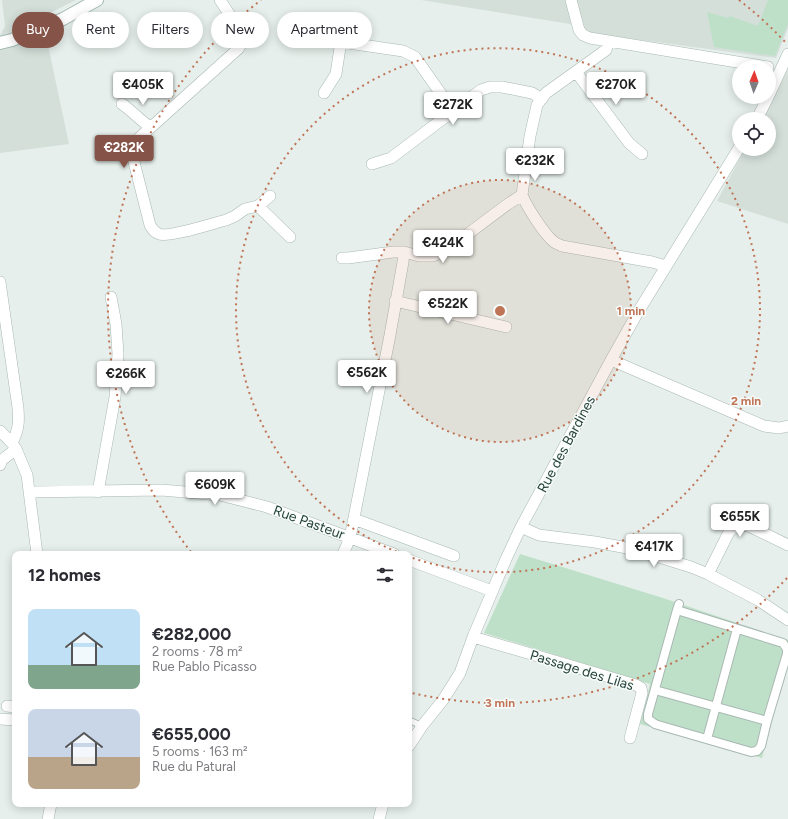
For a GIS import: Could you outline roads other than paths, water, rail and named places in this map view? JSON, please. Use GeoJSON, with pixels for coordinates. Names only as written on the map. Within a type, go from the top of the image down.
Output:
{"type":"FeatureCollection","features":[{"type":"Feature","properties":{"kind":"main road"},"geometry":{"type":"LineString","coordinates":[[0,43],[12,40],[63,19],[97,0]]}},
{"type":"Feature","properties":{"kind":"street"},"geometry":{"type":"LineString","coordinates":[[220,0],[243,34],[243,42],[238,49],[150,127],[134,144],[134,162],[150,225],[153,231],[160,235],[170,235],[226,220],[245,209],[258,206],[270,196]]}},
{"type":"Feature","properties":{"kind":"street"},"geometry":{"type":"LineString","coordinates":[[571,0],[579,30],[583,35],[590,38],[732,61]]}},
{"type":"Feature","properties":{"kind":"street"},"geometry":{"type":"LineString","coordinates":[[610,41],[606,50],[546,93],[537,105],[522,195],[526,204],[548,236],[562,246],[652,262],[666,266]]}},
{"type":"Feature","properties":{"kind":"street"},"geometry":{"type":"LineString","coordinates":[[372,46],[403,51],[415,56],[454,111]]}},
{"type":"Feature","properties":{"kind":"street"},"geometry":{"type":"LineString","coordinates":[[324,93],[336,74],[340,48]]}},
{"type":"Feature","properties":{"kind":"street"},"geometry":{"type":"LineString","coordinates":[[776,81],[788,54]]}},
{"type":"Feature","properties":{"kind":"street"},"geometry":{"type":"LineString","coordinates":[[776,68],[782,69]]}},
{"type":"Feature","properties":{"kind":"street"},"geometry":{"type":"LineString","coordinates":[[576,72],[629,143],[642,154]]}},
{"type":"Feature","properties":{"kind":"street"},"geometry":{"type":"LineString","coordinates":[[372,164],[391,158],[481,90],[490,87],[502,87],[532,93],[542,99]]}},
{"type":"Feature","properties":{"kind":"street"},"geometry":{"type":"LineString","coordinates":[[122,104],[150,127]]}},
{"type":"Feature","properties":{"kind":"street","name":"Rue des Bardines"},"geometry":{"type":"LineString","coordinates":[[412,741],[422,726],[443,700],[460,673],[472,637],[521,527],[611,360],[638,312],[734,156]]}},
{"type":"Feature","properties":{"kind":"street"},"geometry":{"type":"LineString","coordinates":[[342,258],[393,252],[404,252],[419,256],[433,256],[445,251],[522,195]]}},
{"type":"Feature","properties":{"kind":"street"},"geometry":{"type":"LineString","coordinates":[[258,206],[290,237]]}},
{"type":"Feature","properties":{"kind":"street"},"geometry":{"type":"LineString","coordinates":[[344,551],[350,538],[354,519],[390,335],[404,252]]}},
{"type":"Feature","properties":{"kind":"street"},"geometry":{"type":"LineString","coordinates":[[0,282],[19,422],[14,446],[2,460],[0,465]]}},
{"type":"Feature","properties":{"kind":"street"},"geometry":{"type":"LineString","coordinates":[[98,492],[115,397],[118,354],[116,324],[111,297]]}},
{"type":"Feature","properties":{"kind":"street"},"geometry":{"type":"LineString","coordinates":[[395,301],[506,327]]}},
{"type":"Feature","properties":{"kind":"street"},"geometry":{"type":"LineString","coordinates":[[611,360],[764,426],[779,428],[788,426]]}},
{"type":"Feature","properties":{"kind":"street"},"geometry":{"type":"LineString","coordinates":[[0,431],[14,446],[27,475],[37,551]]}},
{"type":"Feature","properties":{"kind":"street","name":"Rue Pasteur"},"geometry":{"type":"LineString","coordinates":[[30,492],[160,490],[220,495],[267,506],[386,551]]}},
{"type":"Feature","properties":{"kind":"street"},"geometry":{"type":"LineString","coordinates":[[354,519],[454,556]]}},
{"type":"Feature","properties":{"kind":"street"},"geometry":{"type":"LineString","coordinates":[[708,574],[729,532],[735,526],[743,525],[751,527],[788,545]]}},
{"type":"Feature","properties":{"kind":"street"},"geometry":{"type":"LineString","coordinates":[[521,527],[539,535],[595,542],[659,557],[691,567],[708,574],[758,600],[788,620]]}},
{"type":"Feature","properties":{"kind":"street"},"geometry":{"type":"LineString","coordinates":[[412,561],[492,591]]}},
{"type":"Feature","properties":{"kind":"street"},"geometry":{"type":"LineString","coordinates":[[678,607],[737,629],[783,643],[787,649],[787,654],[760,746],[757,751],[751,752],[655,724],[648,719],[648,714],[678,607]]}},
{"type":"Feature","properties":{"kind":"street"},"geometry":{"type":"LineString","coordinates":[[707,739],[737,629]]}},
{"type":"Feature","properties":{"kind":"street","name":"Passage des Lilas"},"geometry":{"type":"LineString","coordinates":[[472,637],[636,685],[641,688],[642,693],[630,738]]}},
{"type":"Feature","properties":{"kind":"street"},"geometry":{"type":"LineString","coordinates":[[655,690],[767,721]]}},
{"type":"Feature","properties":{"kind":"street"},"geometry":{"type":"LineString","coordinates":[[0,719],[12,720]]}},
{"type":"Feature","properties":{"kind":"street"},"geometry":{"type":"LineString","coordinates":[[48,819],[50,807]]}},
{"type":"Feature","properties":{"kind":"street"},"geometry":{"type":"LineString","coordinates":[[378,819],[382,807]]}},
{"type":"Feature","properties":{"kind":"lane"},"geometry":{"type":"LineString","coordinates":[[412,721],[422,726]]}}]}
